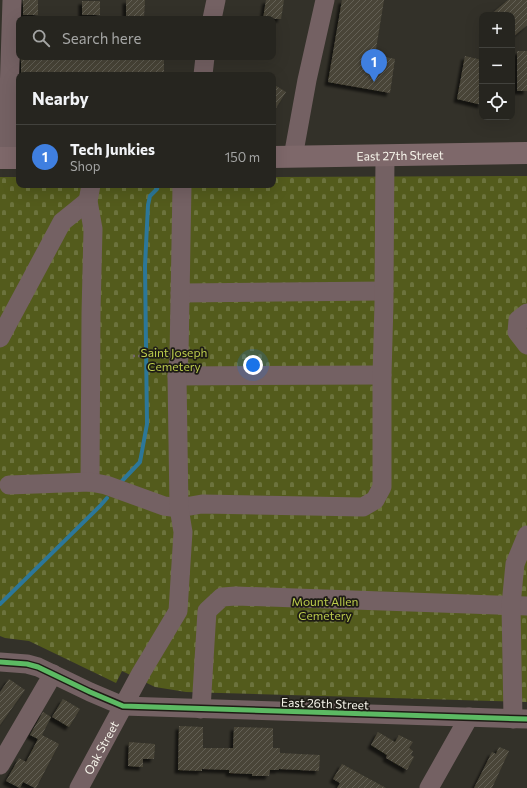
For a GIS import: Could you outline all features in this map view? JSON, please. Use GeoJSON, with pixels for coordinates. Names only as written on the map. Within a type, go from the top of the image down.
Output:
{"type":"FeatureCollection","features":[{"type":"Feature","properties":{"kind":"main road","name":"East 27th Street"},"geometry":{"type":"LineString","coordinates":[[283,157],[527,154]]}},
{"type":"Feature","properties":{"kind":"street"},"geometry":{"type":"LineString","coordinates":[[9,158],[15,26],[12,0]]}},
{"type":"Feature","properties":{"kind":"street"},"geometry":{"type":"LineString","coordinates":[[213,16],[216,0]]}},
{"type":"Feature","properties":{"kind":"street"},"geometry":{"type":"LineString","coordinates":[[283,157],[307,80],[325,0]]}},
{"type":"Feature","properties":{"kind":"street"},"geometry":{"type":"LineString","coordinates":[[203,72],[205,60]]}},
{"type":"Feature","properties":{"kind":"street"},"geometry":{"type":"LineString","coordinates":[[9,485],[90,482],[106,485],[164,506],[179,508],[202,504],[363,507],[375,500],[382,487],[385,155]]}},
{"type":"Feature","properties":{"kind":"street","name":"Oak Street"},"geometry":{"type":"LineString","coordinates":[[79,788],[123,706],[178,611],[183,532],[179,508],[177,376],[179,356],[182,188]]}},
{"type":"Feature","properties":{"kind":"street"},"geometry":{"type":"LineString","coordinates":[[0,338],[62,222],[90,193]]}},
{"type":"Feature","properties":{"kind":"street"},"geometry":{"type":"LineString","coordinates":[[90,193],[94,229],[91,313],[90,482]]}},
{"type":"Feature","properties":{"kind":"street"},"geometry":{"type":"LineString","coordinates":[[180,293],[384,291]]}},
{"type":"Feature","properties":{"kind":"street"},"geometry":{"type":"LineString","coordinates":[[527,313],[518,320],[518,332],[527,345]]}},
{"type":"Feature","properties":{"kind":"street"},"geometry":{"type":"LineString","coordinates":[[177,376],[382,375]]}},
{"type":"Feature","properties":{"kind":"street"},"geometry":{"type":"LineString","coordinates":[[520,719],[519,605],[515,564],[527,535]]}},
{"type":"Feature","properties":{"kind":"street"},"geometry":{"type":"LineString","coordinates":[[200,709],[207,611],[222,597],[244,596],[519,605]]}},
{"type":"Feature","properties":{"kind":"street"},"geometry":{"type":"LineString","coordinates":[[0,662],[27,664],[38,667],[123,706]]}},
{"type":"Feature","properties":{"kind":"street"},"geometry":{"type":"LineString","coordinates":[[0,764],[53,674]]}},
{"type":"Feature","properties":{"kind":"street","name":"East 26th Street"},"geometry":{"type":"LineString","coordinates":[[123,706],[520,719]]}},
{"type":"Feature","properties":{"kind":"street"},"geometry":{"type":"LineString","coordinates":[[429,788],[469,718]]}},
{"type":"Feature","properties":{"kind":"path"},"geometry":{"type":"LineString","coordinates":[[133,356],[155,356]]}},
{"type":"Feature","properties":{"kind":"green space","name":"Saint Joseph Cemetery"},"geometry":{"type":"Polygon","coordinates":[[[527,176],[527,702],[186,692],[155,687],[122,671],[116,683],[29,641],[0,636],[0,177],[16,177],[16,188],[276,188],[276,177],[527,176]]]}},
{"type":"Feature","properties":{"kind":"building"},"geometry":{"type":"Polygon","coordinates":[[[23,0],[38,0],[38,15],[23,15],[23,0]]]}},
{"type":"Feature","properties":{"kind":"building"},"geometry":{"type":"Polygon","coordinates":[[[126,0],[145,0],[144,16],[126,16],[126,0]]]}},
{"type":"Feature","properties":{"kind":"building"},"geometry":{"type":"Polygon","coordinates":[[[266,0],[284,0],[281,19],[276,19],[276,16],[263,16],[266,0]]]}},
{"type":"Feature","properties":{"kind":"building"},"geometry":{"type":"Polygon","coordinates":[[[342,0],[384,0],[375,55],[395,59],[390,93],[328,82],[342,0]]]}},
{"type":"Feature","properties":{"kind":"building"},"geometry":{"type":"Polygon","coordinates":[[[508,0],[527,0],[527,25],[515,35],[515,12],[494,12],[508,0]]]}},
{"type":"Feature","properties":{"kind":"building"},"geometry":{"type":"Polygon","coordinates":[[[82,1],[100,1],[100,15],[82,15],[82,1]]]}},
{"type":"Feature","properties":{"kind":"building"},"geometry":{"type":"Polygon","coordinates":[[[517,51],[527,51],[527,91],[517,91],[517,51]]]}},
{"type":"Feature","properties":{"kind":"building"},"geometry":{"type":"Polygon","coordinates":[[[465,56],[479,59],[479,104],[457,99],[465,56]]]}},
{"type":"Feature","properties":{"kind":"building"},"geometry":{"type":"Polygon","coordinates":[[[21,60],[164,60],[164,72],[21,72],[21,60]]]}},
{"type":"Feature","properties":{"kind":"building"},"geometry":{"type":"Polygon","coordinates":[[[276,86],[286,92],[276,108],[276,86]]]}},
{"type":"Feature","properties":{"kind":"building"},"geometry":{"type":"Polygon","coordinates":[[[9,679],[25,690],[0,725],[0,692],[9,679]]]}},
{"type":"Feature","properties":{"kind":"building"},"geometry":{"type":"Polygon","coordinates":[[[63,699],[80,709],[69,727],[52,717],[63,699]]]}},
{"type":"Feature","properties":{"kind":"building"},"geometry":{"type":"Polygon","coordinates":[[[43,712],[51,717],[42,735],[59,744],[36,788],[23,782],[20,788],[6,781],[19,758],[26,762],[38,739],[30,735],[43,712]]]}},
{"type":"Feature","properties":{"kind":"building"},"geometry":{"type":"Polygon","coordinates":[[[179,726],[203,727],[203,748],[233,748],[234,727],[273,728],[273,748],[280,748],[280,753],[320,755],[319,771],[279,769],[270,770],[269,776],[252,776],[252,774],[229,773],[229,770],[178,770],[179,726]]]}},
{"type":"Feature","properties":{"kind":"building"},"geometry":{"type":"Polygon","coordinates":[[[378,732],[395,742],[399,735],[413,742],[409,748],[413,751],[411,755],[414,757],[407,770],[386,758],[387,755],[371,745],[378,732]]]}},
{"type":"Feature","properties":{"kind":"building"},"geometry":{"type":"Polygon","coordinates":[[[129,742],[155,744],[154,759],[143,759],[143,767],[128,766],[129,742]]]}},
{"type":"Feature","properties":{"kind":"building"},"geometry":{"type":"Polygon","coordinates":[[[499,747],[509,751],[492,788],[474,788],[492,752],[496,754],[499,747]]]}},
{"type":"Feature","properties":{"kind":"building"},"geometry":{"type":"Polygon","coordinates":[[[342,764],[386,788],[337,788],[340,783],[333,779],[342,764]]]}},
{"type":"Feature","properties":{"kind":"waterway"},"geometry":{"type":"LineString","coordinates":[[122,481],[140,462],[147,424],[145,266],[148,205],[150,196],[157,188]]}},
{"type":"Feature","properties":{"kind":"waterway"},"geometry":{"type":"LineString","coordinates":[[0,604],[107,498]]}},
{"type":"Feature","properties":{"kind":"cycle path"},"geometry":{"type":"LineString","coordinates":[[0,662],[27,664],[38,667],[123,706],[527,719]]}},
{"type":"Feature","properties":{"kind":"place","name":"Tech Junkies"},"geometry":{"type":"Point","coordinates":[374,82]}},
{"type":"Feature","properties":{"kind":"park label","name":"Mount Allen Cemetery"},"geometry":{"type":"Point","coordinates":[325,608]}}]}
